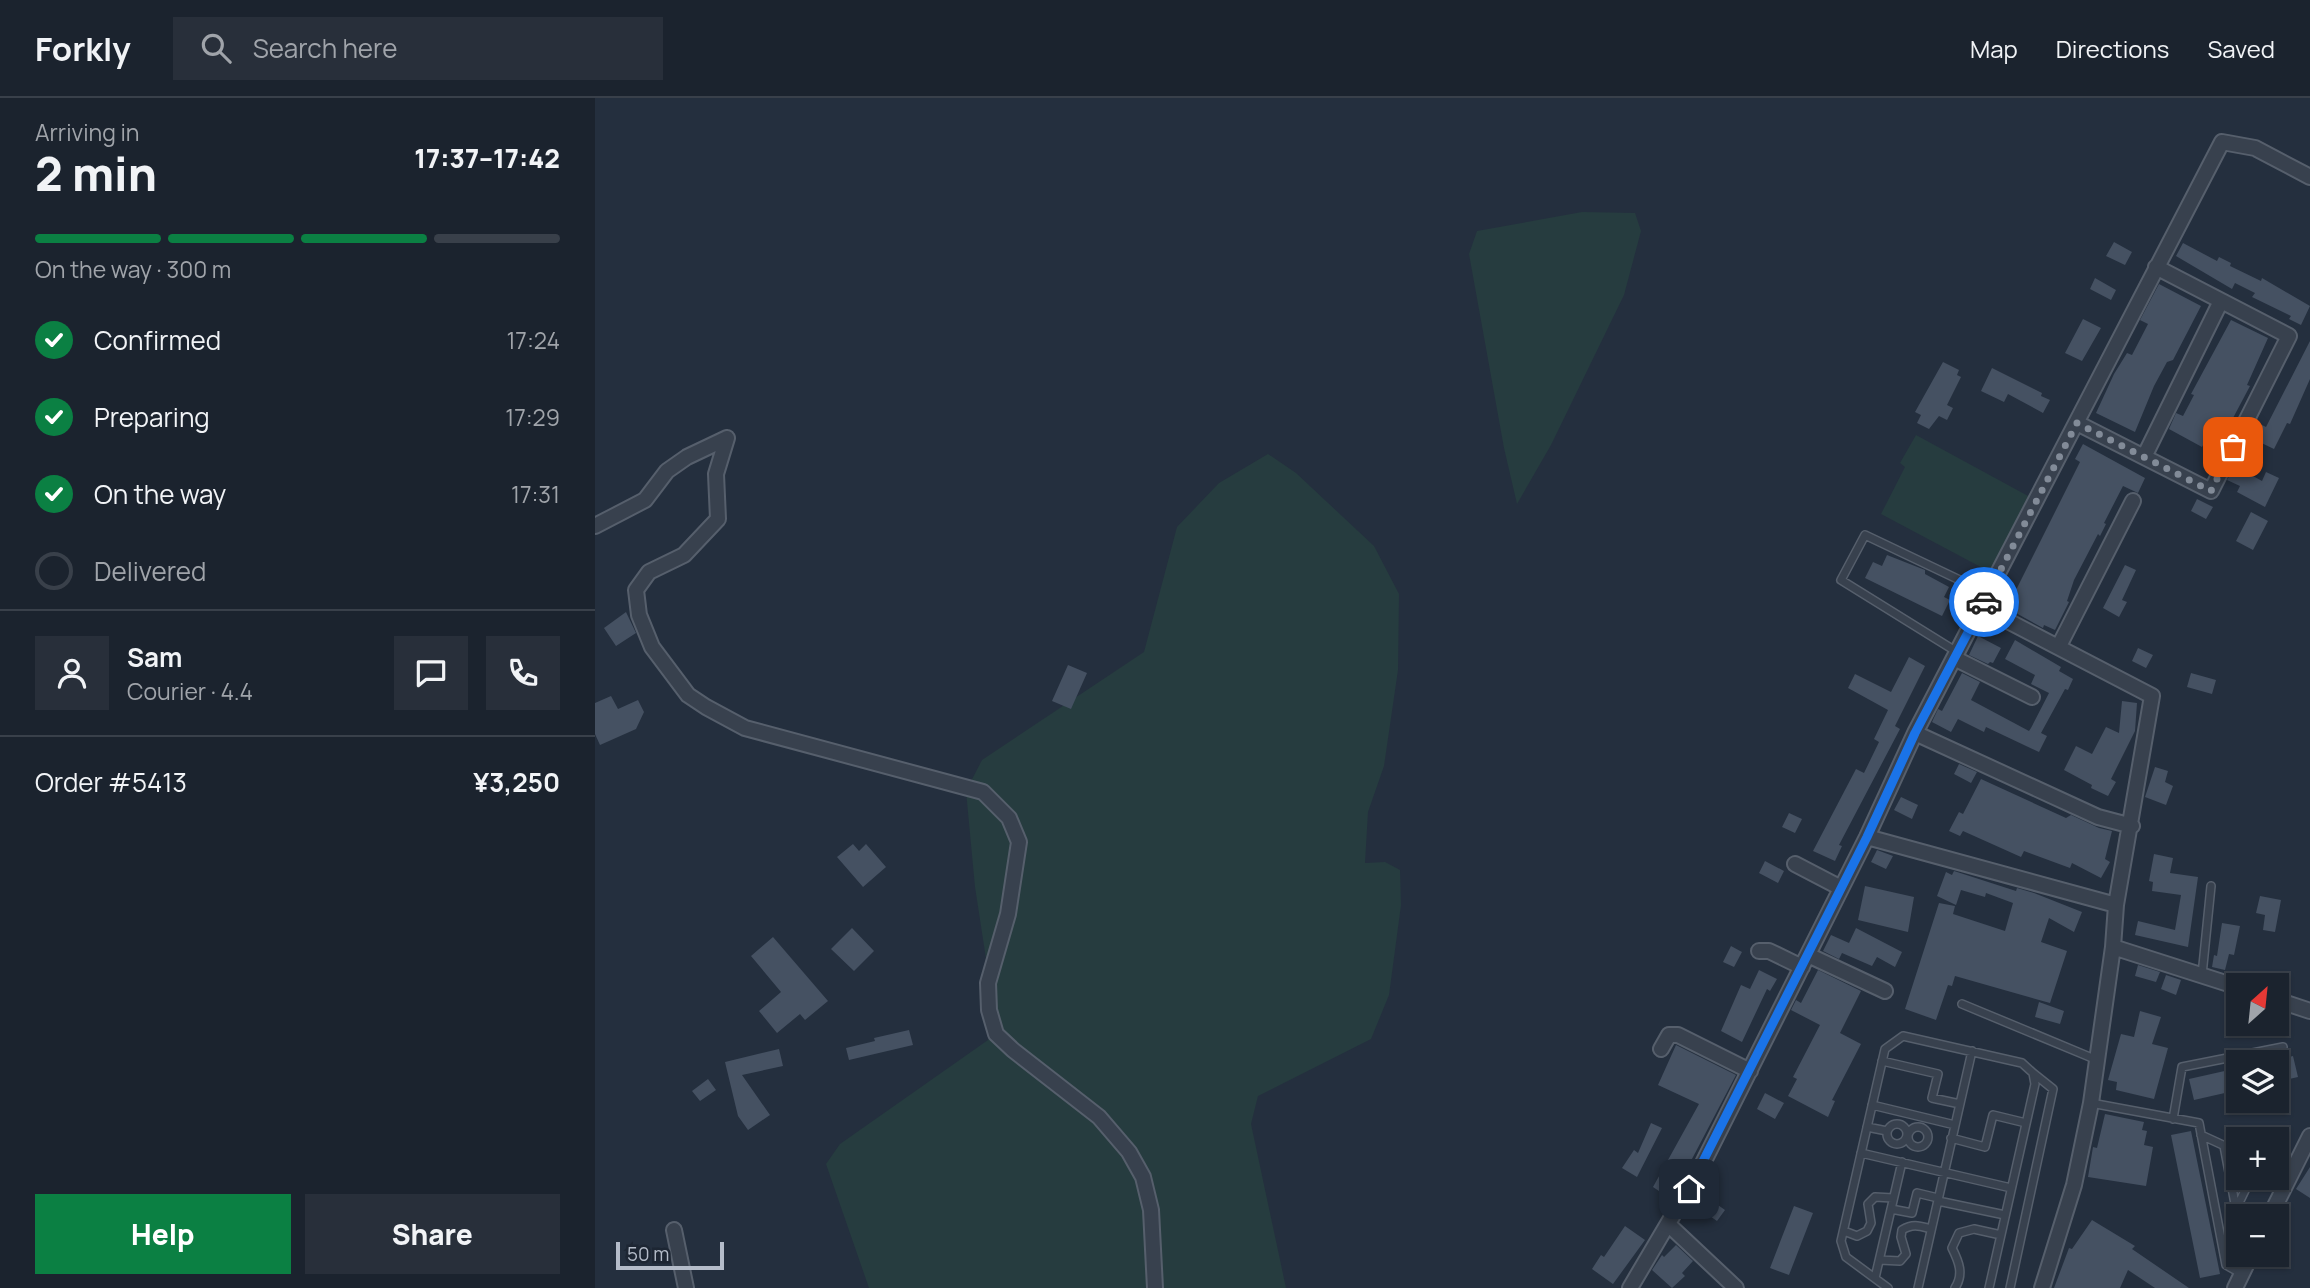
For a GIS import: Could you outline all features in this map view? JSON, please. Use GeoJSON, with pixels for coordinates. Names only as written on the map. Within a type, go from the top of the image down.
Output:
{"type":"FeatureCollection","features":[{"type":"Feature","properties":{"kind":"street"},"geometry":{"type":"LineString","coordinates":[[1630,1288],[1699,1171],[1867,837],[1915,733],[2222,142],[2255,148],[2310,177]]}},
{"type":"Feature","properties":{"kind":"street"},"geometry":{"type":"LineString","coordinates":[[2077,423],[2211,491],[2288,336],[2156,267]]}},
{"type":"Feature","properties":{"kind":"street"},"geometry":{"type":"LineString","coordinates":[[2144,457],[2221,301]]}},
{"type":"Feature","properties":{"kind":"street"},"geometry":{"type":"LineString","coordinates":[[595,526],[645,500],[667,471],[687,457],[727,438],[716,474],[719,519],[684,555],[649,572],[636,590],[639,615],[652,647],[688,695],[744,728],[983,792],[1009,818],[1019,842],[1008,914],[988,983],[989,1010],[996,1034],[1099,1117],[1129,1152],[1143,1177],[1151,1210],[1155,1288]]}},
{"type":"Feature","properties":{"kind":"street"},"geometry":{"type":"LineString","coordinates":[[2059,646],[2133,501]]}},
{"type":"Feature","properties":{"kind":"street"},"geometry":{"type":"LineString","coordinates":[[1981,607],[2153,696],[2116,905],[2113,947],[2091,1103],[2074,1185],[2042,1288]]}},
{"type":"Feature","properties":{"kind":"street"},"geometry":{"type":"LineString","coordinates":[[1956,655],[2032,697]]}},
{"type":"Feature","properties":{"kind":"street"},"geometry":{"type":"LineString","coordinates":[[1915,733],[2098,817],[2131,826]]}},
{"type":"Feature","properties":{"kind":"street"},"geometry":{"type":"LineString","coordinates":[[1867,837],[2116,905]]}},
{"type":"Feature","properties":{"kind":"street"},"geometry":{"type":"LineString","coordinates":[[1795,864],[1841,888]]}},
{"type":"Feature","properties":{"kind":"street"},"geometry":{"type":"LineString","coordinates":[[2113,947],[2226,983]]}},
{"type":"Feature","properties":{"kind":"street"},"geometry":{"type":"LineString","coordinates":[[1759,951],[1769,951],[1805,961],[1885,991]]}},
{"type":"Feature","properties":{"kind":"street"},"geometry":{"type":"LineString","coordinates":[[2289,1004],[2310,1011]]}},
{"type":"Feature","properties":{"kind":"street"},"geometry":{"type":"LineString","coordinates":[[1661,1049],[1669,1035],[1678,1035],[1750,1071]]}},
{"type":"Feature","properties":{"kind":"street"},"geometry":{"type":"LineString","coordinates":[[2276,1204],[2310,1136]]}},
{"type":"Feature","properties":{"kind":"street"},"geometry":{"type":"LineString","coordinates":[[1669,1225],[1736,1288]]}},
{"type":"Feature","properties":{"kind":"street"},"geometry":{"type":"LineString","coordinates":[[674,1230],[686,1288]]}},
{"type":"Feature","properties":{"kind":"street"},"geometry":{"type":"LineString","coordinates":[[2235,1288],[2245,1267]]}},
{"type":"Feature","properties":{"kind":"lane"},"geometry":{"type":"LineString","coordinates":[[1956,655],[1841,580],[1865,535],[1968,584]]}},
{"type":"Feature","properties":{"kind":"lane"},"geometry":{"type":"LineString","coordinates":[[2202,975],[2211,886]]}},
{"type":"Feature","properties":{"kind":"lane"},"geometry":{"type":"LineString","coordinates":[[1962,1004],[2097,1060]]}},
{"type":"Feature","properties":{"kind":"lane"},"geometry":{"type":"LineString","coordinates":[[1888,1288],[1846,1257],[1841,1241],[1885,1049],[1903,1036],[2022,1063],[2053,1088],[2010,1288]]}},
{"type":"Feature","properties":{"kind":"lane"},"geometry":{"type":"LineString","coordinates":[[2173,1119],[2182,1067],[2284,1047]]}},
{"type":"Feature","properties":{"kind":"lane"},"geometry":{"type":"LineString","coordinates":[[1918,1288],[1972,1051]]}},
{"type":"Feature","properties":{"kind":"lane"},"geometry":{"type":"LineString","coordinates":[[1882,1061],[1938,1074],[1932,1098],[1959,1104]]}},
{"type":"Feature","properties":{"kind":"lane"},"geometry":{"type":"LineString","coordinates":[[1989,1288],[2035,1084],[2033,1073]]}},
{"type":"Feature","properties":{"kind":"lane"},"geometry":{"type":"LineString","coordinates":[[2091,1103],[2199,1123],[2225,1265],[2242,1274]]}},
{"type":"Feature","properties":{"kind":"lane"},"geometry":{"type":"LineString","coordinates":[[1872,1105],[1955,1125]]}},
{"type":"Feature","properties":{"kind":"lane"},"geometry":{"type":"LineString","coordinates":[[1951,1138],[1985,1147],[1993,1115],[2026,1123]]}},
{"type":"Feature","properties":{"kind":"lane"},"geometry":{"type":"LineString","coordinates":[[1910,1164],[1913,1147],[1908,1136],[1907,1129],[1901,1125],[1891,1126],[1887,1132],[1889,1141],[1895,1144],[1904,1142],[1908,1136],[1916,1127],[1925,1130],[1928,1137],[1926,1143],[1913,1147]]}},
{"type":"Feature","properties":{"kind":"lane"},"geometry":{"type":"LineString","coordinates":[[1867,1127],[1887,1132]]}},
{"type":"Feature","properties":{"kind":"lane"},"geometry":{"type":"LineString","coordinates":[[2201,1135],[2224,1146],[2226,1156]]}},
{"type":"Feature","properties":{"kind":"lane"},"geometry":{"type":"LineString","coordinates":[[1861,1153],[2011,1188]]}},
{"type":"Feature","properties":{"kind":"lane"},"geometry":{"type":"LineString","coordinates":[[1875,1278],[1902,1162]]}},
{"type":"Feature","properties":{"kind":"lane"},"geometry":{"type":"LineString","coordinates":[[2232,1190],[2236,1209],[2245,1190]]}},
{"type":"Feature","properties":{"kind":"lane"},"geometry":{"type":"LineString","coordinates":[[1891,1209],[1912,1213],[1917,1193],[2005,1215]]}},
{"type":"Feature","properties":{"kind":"lane"},"geometry":{"type":"LineString","coordinates":[[1844,1231],[1857,1236],[1867,1231],[1871,1223],[1868,1204],[1875,1197],[1893,1198]]}},
{"type":"Feature","properties":{"kind":"lane"},"geometry":{"type":"LineString","coordinates":[[1880,1260],[1900,1261],[1906,1254],[1901,1237],[1902,1230],[1908,1226],[1917,1225],[1931,1229]]}},
{"type":"Feature","properties":{"kind":"lane"},"geometry":{"type":"LineString","coordinates":[[1955,1288],[1960,1281],[1960,1264],[1952,1248],[1959,1233],[1974,1228],[2001,1236]]}},
{"type":"Feature","properties":{"kind":"green space"},"geometry":{"type":"Polygon","coordinates":[[[1582,212],[1635,213],[1641,231],[1624,295],[1551,445],[1517,504],[1504,448],[1469,254],[1477,231],[1582,212]]]}},
{"type":"Feature","properties":{"kind":"green space"},"geometry":{"type":"Polygon","coordinates":[[[1916,435],[2030,497],[1992,573],[1881,514],[1905,467],[1900,463],[1916,435]]]}},
{"type":"Feature","properties":{"kind":"green space"},"geometry":{"type":"Polygon","coordinates":[[[1268,454],[1296,473],[1374,546],[1399,594],[1398,670],[1384,766],[1368,812],[1365,863],[1385,862],[1400,870],[1401,905],[1389,995],[1371,1039],[1258,1096],[1251,1124],[1286,1288],[869,1288],[826,1164],[840,1144],[988,1040],[996,1024],[975,887],[966,791],[982,760],[1144,652],[1177,527],[1219,483],[1268,454]]]}},
{"type":"Feature","properties":{"kind":"building"},"geometry":{"type":"Polygon","coordinates":[[[2114,242],[2132,252],[2125,265],[2106,256],[2114,242]]]}},
{"type":"Feature","properties":{"kind":"building"},"geometry":{"type":"Polygon","coordinates":[[[2183,243],[2217,261],[2219,257],[2231,263],[2230,266],[2261,281],[2262,278],[2310,306],[2301,325],[2289,319],[2291,316],[2252,297],[2255,293],[2235,283],[2232,289],[2176,256],[2183,243]]]}},
{"type":"Feature","properties":{"kind":"building"},"geometry":{"type":"Polygon","coordinates":[[[2095,278],[2116,290],[2111,300],[2090,289],[2095,278]]]}},
{"type":"Feature","properties":{"kind":"building"},"geometry":{"type":"Polygon","coordinates":[[[2159,284],[2201,306],[2173,360],[2167,362],[2154,386],[2135,432],[2096,413],[2114,374],[2127,353],[2132,355],[2148,324],[2140,320],[2159,284]]]}},
{"type":"Feature","properties":{"kind":"building"},"geometry":{"type":"Polygon","coordinates":[[[2083,319],[2101,328],[2082,361],[2065,353],[2083,319]]]}},
{"type":"Feature","properties":{"kind":"building"},"geometry":{"type":"Polygon","coordinates":[[[2231,320],[2268,338],[2247,385],[2250,386],[2233,418],[2227,427],[2216,422],[2202,447],[2169,429],[2176,413],[2183,416],[2194,395],[2191,394],[2231,320]]]}},
{"type":"Feature","properties":{"kind":"building"},"geometry":{"type":"Polygon","coordinates":[[[2310,341],[2310,379],[2290,424],[2287,423],[2274,449],[2251,438],[2258,423],[2266,427],[2310,341]]]}},
{"type":"Feature","properties":{"kind":"building"},"geometry":{"type":"Polygon","coordinates":[[[1943,362],[1959,370],[1957,375],[1961,377],[1947,405],[1953,408],[1947,420],[1939,416],[1929,429],[1917,423],[1921,415],[1915,412],[1943,362]]]}},
{"type":"Feature","properties":{"kind":"building"},"geometry":{"type":"Polygon","coordinates":[[[1992,368],[2042,393],[2041,396],[2050,400],[2043,413],[2008,394],[2004,402],[1981,391],[1992,368]]]}},
{"type":"Feature","properties":{"kind":"building"},"geometry":{"type":"Polygon","coordinates":[[[2083,444],[2145,478],[2138,493],[2123,486],[2100,536],[2098,534],[2074,580],[2067,601],[2069,602],[2055,630],[2044,625],[2043,628],[2007,608],[2080,462],[2075,459],[2083,444]]]}},
{"type":"Feature","properties":{"kind":"building"},"geometry":{"type":"Polygon","coordinates":[[[2235,466],[2262,481],[2266,472],[2279,478],[2265,507],[2237,492],[2240,486],[2227,480],[2235,466]]]}},
{"type":"Feature","properties":{"kind":"building"},"geometry":{"type":"Polygon","coordinates":[[[2197,499],[2213,507],[2206,519],[2191,511],[2197,499]]]}},
{"type":"Feature","properties":{"kind":"building"},"geometry":{"type":"Polygon","coordinates":[[[2251,512],[2268,521],[2253,550],[2236,541],[2251,512]]]}},
{"type":"Feature","properties":{"kind":"building"},"geometry":{"type":"Polygon","coordinates":[[[1887,555],[1925,570],[1925,574],[1949,587],[1944,597],[1950,600],[1942,616],[1865,578],[1873,562],[1882,566],[1887,555]]]}},
{"type":"Feature","properties":{"kind":"building"},"geometry":{"type":"Polygon","coordinates":[[[2125,565],[2136,570],[2122,600],[2127,602],[2119,617],[2103,608],[2125,565]]]}},
{"type":"Feature","properties":{"kind":"building"},"geometry":{"type":"Polygon","coordinates":[[[626,612],[636,633],[616,646],[604,628],[626,612]]]}},
{"type":"Feature","properties":{"kind":"building"},"geometry":{"type":"Polygon","coordinates":[[[1978,636],[2001,648],[1993,663],[1988,664],[1969,655],[1978,636]]]}},
{"type":"Feature","properties":{"kind":"building"},"geometry":{"type":"Polygon","coordinates":[[[2015,640],[2061,667],[2059,671],[2073,679],[2041,733],[2047,736],[2039,752],[1986,727],[1984,732],[1958,719],[1951,732],[1932,722],[1938,709],[1942,711],[1962,673],[1980,682],[1971,700],[2029,731],[2049,693],[2031,684],[2035,675],[2005,659],[2015,640]]]}},
{"type":"Feature","properties":{"kind":"building"},"geometry":{"type":"Polygon","coordinates":[[[2138,648],[2153,655],[2146,668],[2132,661],[2138,648]]]}},
{"type":"Feature","properties":{"kind":"building"},"geometry":{"type":"Polygon","coordinates":[[[1909,657],[1925,666],[1895,726],[1900,729],[1839,845],[1842,846],[1835,861],[1813,851],[1856,769],[1864,773],[1879,742],[1874,739],[1888,710],[1848,688],[1855,674],[1891,692],[1909,657]]]}},
{"type":"Feature","properties":{"kind":"building"},"geometry":{"type":"Polygon","coordinates":[[[1068,665],[1087,673],[1071,709],[1052,701],[1068,665]]]}},
{"type":"Feature","properties":{"kind":"building"},"geometry":{"type":"Polygon","coordinates":[[[2191,673],[2216,680],[2212,694],[2187,687],[2191,673]]]}},
{"type":"Feature","properties":{"kind":"building"},"geometry":{"type":"Polygon","coordinates":[[[611,696],[618,709],[638,700],[644,712],[636,729],[600,745],[595,734],[595,703],[611,696]]]}},
{"type":"Feature","properties":{"kind":"building"},"geometry":{"type":"Polygon","coordinates":[[[2122,701],[2137,703],[2135,731],[2111,779],[2116,782],[2108,796],[2064,770],[2076,746],[2092,754],[2106,727],[2119,733],[2122,701]]]}},
{"type":"Feature","properties":{"kind":"building"},"geometry":{"type":"Polygon","coordinates":[[[1959,764],[1977,772],[1971,783],[1954,774],[1959,764]]]}},
{"type":"Feature","properties":{"kind":"building"},"geometry":{"type":"Polygon","coordinates":[[[2155,767],[2168,771],[2165,782],[2173,786],[2166,805],[2145,797],[2155,767]]]}},
{"type":"Feature","properties":{"kind":"building"},"geometry":{"type":"Polygon","coordinates":[[[1981,779],[2066,818],[2071,815],[2112,831],[2105,859],[2110,862],[2101,878],[2072,863],[2070,868],[2024,851],[2021,857],[1963,831],[1960,836],[1949,831],[1959,812],[1963,814],[1981,779]]]}},
{"type":"Feature","properties":{"kind":"building"},"geometry":{"type":"Polygon","coordinates":[[[1901,797],[1918,805],[1912,819],[1894,810],[1901,797]]]}},
{"type":"Feature","properties":{"kind":"building"},"geometry":{"type":"Polygon","coordinates":[[[1789,813],[1802,819],[1795,833],[1782,827],[1789,813]]]}},
{"type":"Feature","properties":{"kind":"building"},"geometry":{"type":"Polygon","coordinates":[[[853,844],[859,851],[866,844],[886,867],[863,887],[837,857],[853,844]]]}},
{"type":"Feature","properties":{"kind":"building"},"geometry":{"type":"Polygon","coordinates":[[[1877,850],[1893,856],[1886,869],[1871,862],[1877,850]]]}},
{"type":"Feature","properties":{"kind":"building"},"geometry":{"type":"Polygon","coordinates":[[[2154,854],[2173,858],[2170,873],[2198,877],[2188,947],[2135,935],[2138,921],[2175,930],[2181,895],[2152,891],[2153,882],[2149,881],[2154,854]]]}},
{"type":"Feature","properties":{"kind":"building"},"geometry":{"type":"Polygon","coordinates":[[[1765,861],[1784,871],[1778,883],[1759,873],[1765,861]]]}},
{"type":"Feature","properties":{"kind":"building"},"geometry":{"type":"Polygon","coordinates":[[[1954,871],[2016,891],[2017,888],[2034,893],[2082,912],[2074,932],[2049,918],[2041,942],[2067,951],[2050,1003],[1955,976],[1952,986],[1948,985],[1936,1020],[1905,1009],[1939,903],[1955,906],[1953,914],[2005,931],[2013,903],[1986,893],[1985,897],[1961,890],[1956,905],[1937,896],[1946,872],[1952,875],[1954,871]]]}},
{"type":"Feature","properties":{"kind":"building"},"geometry":{"type":"Polygon","coordinates":[[[1865,886],[1914,897],[1908,932],[1858,920],[1865,886]]]}},
{"type":"Feature","properties":{"kind":"building"},"geometry":{"type":"Polygon","coordinates":[[[2260,896],[2281,900],[2275,932],[2263,930],[2265,915],[2256,913],[2260,896]]]}},
{"type":"Feature","properties":{"kind":"building"},"geometry":{"type":"Polygon","coordinates":[[[2222,923],[2240,926],[2234,955],[2229,954],[2225,970],[2212,967],[2214,955],[2217,956],[2222,923]]]}},
{"type":"Feature","properties":{"kind":"building"},"geometry":{"type":"Polygon","coordinates":[[[852,928],[874,951],[854,971],[831,949],[852,928]]]}},
{"type":"Feature","properties":{"kind":"building"},"geometry":{"type":"Polygon","coordinates":[[[1856,928],[1902,952],[1895,967],[1877,957],[1872,966],[1842,953],[1839,959],[1823,951],[1831,935],[1849,943],[1856,928]]]}},
{"type":"Feature","properties":{"kind":"building"},"geometry":{"type":"Polygon","coordinates":[[[773,937],[828,1001],[805,1020],[800,1014],[777,1033],[759,1011],[781,992],[751,956],[773,937]]]}},
{"type":"Feature","properties":{"kind":"building"},"geometry":{"type":"Polygon","coordinates":[[[1731,946],[1742,952],[1734,967],[1723,962],[1731,946]]]}},
{"type":"Feature","properties":{"kind":"building"},"geometry":{"type":"Polygon","coordinates":[[[2138,965],[2160,972],[2156,982],[2135,976],[2138,965]]]}},
{"type":"Feature","properties":{"kind":"building"},"geometry":{"type":"Polygon","coordinates":[[[1759,970],[1777,979],[1770,991],[1767,989],[1742,1042],[1721,1031],[1741,985],[1750,989],[1759,970]]]}},
{"type":"Feature","properties":{"kind":"building"},"geometry":{"type":"Polygon","coordinates":[[[1818,970],[1861,991],[1840,1033],[1861,1044],[1832,1100],[1835,1101],[1828,1117],[1788,1096],[1797,1079],[1793,1077],[1820,1025],[1791,1010],[1796,1000],[1801,1003],[1818,970]]]}},
{"type":"Feature","properties":{"kind":"building"},"geometry":{"type":"Polygon","coordinates":[[[2166,975],[2181,980],[2176,995],[2161,989],[2166,975]]]}},
{"type":"Feature","properties":{"kind":"building"},"geometry":{"type":"Polygon","coordinates":[[[2039,1002],[2064,1011],[2060,1024],[2035,1017],[2039,1002]]]}},
{"type":"Feature","properties":{"kind":"building"},"geometry":{"type":"Polygon","coordinates":[[[2140,1011],[2161,1017],[2152,1044],[2168,1048],[2154,1099],[2116,1090],[2117,1082],[2108,1080],[2121,1034],[2134,1037],[2140,1011]]]}},
{"type":"Feature","properties":{"kind":"building"},"geometry":{"type":"Polygon","coordinates":[[[909,1030],[913,1045],[849,1060],[846,1048],[909,1030]]]}},
{"type":"Feature","properties":{"kind":"building"},"geometry":{"type":"Polygon","coordinates":[[[1676,1045],[1736,1075],[1671,1199],[1653,1187],[1699,1104],[1658,1085],[1676,1045]]]}},
{"type":"Feature","properties":{"kind":"building"},"geometry":{"type":"Polygon","coordinates":[[[779,1049],[783,1066],[742,1075],[770,1115],[748,1130],[738,1116],[725,1062],[779,1049]]]}},
{"type":"Feature","properties":{"kind":"building"},"geometry":{"type":"Polygon","coordinates":[[[2293,1056],[2298,1077],[2289,1079],[2289,1057],[2293,1056]]]}},
{"type":"Feature","properties":{"kind":"building"},"geometry":{"type":"Polygon","coordinates":[[[2226,1071],[2226,1093],[2194,1100],[2189,1079],[2226,1071]]]}},
{"type":"Feature","properties":{"kind":"building"},"geometry":{"type":"Polygon","coordinates":[[[708,1079],[716,1090],[700,1101],[692,1091],[708,1079]]]}},
{"type":"Feature","properties":{"kind":"building"},"geometry":{"type":"Polygon","coordinates":[[[1765,1093],[1784,1103],[1775,1119],[1757,1109],[1765,1093]]]}},
{"type":"Feature","properties":{"kind":"building"},"geometry":{"type":"Polygon","coordinates":[[[2105,1114],[2144,1122],[2142,1130],[2147,1131],[2144,1145],[2153,1147],[2146,1186],[2088,1177],[2093,1147],[2097,1148],[2105,1114]]]}},
{"type":"Feature","properties":{"kind":"building"},"geometry":{"type":"Polygon","coordinates":[[[1651,1123],[1662,1128],[1637,1177],[1622,1168],[1634,1150],[1638,1153],[1651,1123]]]}},
{"type":"Feature","properties":{"kind":"building"},"geometry":{"type":"Polygon","coordinates":[[[2191,1131],[2220,1274],[2200,1278],[2171,1135],[2191,1131]]]}},
{"type":"Feature","properties":{"kind":"building"},"geometry":{"type":"Polygon","coordinates":[[[2310,1167],[2310,1198],[2296,1189],[2310,1167]]]}},
{"type":"Feature","properties":{"kind":"building"},"geometry":{"type":"Polygon","coordinates":[[[1698,1191],[1725,1210],[1717,1221],[1691,1203],[1698,1191]]]}},
{"type":"Feature","properties":{"kind":"building"},"geometry":{"type":"Polygon","coordinates":[[[1794,1206],[1813,1213],[1789,1275],[1770,1268],[1794,1206]]]}},
{"type":"Feature","properties":{"kind":"building"},"geometry":{"type":"Polygon","coordinates":[[[2092,1220],[2135,1246],[2132,1249],[2189,1288],[2155,1288],[2128,1270],[2120,1288],[2054,1288],[2069,1248],[2072,1249],[2092,1220]]]}},
{"type":"Feature","properties":{"kind":"building"},"geometry":{"type":"Polygon","coordinates":[[[1625,1226],[1645,1240],[1613,1284],[1592,1269],[1601,1255],[1604,1257],[1625,1226]]]}},
{"type":"Feature","properties":{"kind":"building"},"geometry":{"type":"Polygon","coordinates":[[[1676,1245],[1693,1261],[1682,1273],[1685,1276],[1672,1288],[1652,1270],[1662,1255],[1664,1257],[1676,1245]]]}},
{"type":"Feature","properties":{"kind":"way so far"},"geometry":{"type":"LineString","coordinates":[[1984,602],[2077,423],[2211,491],[2233,447]]}},
{"type":"Feature","properties":{"kind":"route"},"geometry":{"type":"LineString","coordinates":[[1689,1189],[1867,837],[1915,733],[1984,602]]}}]}
